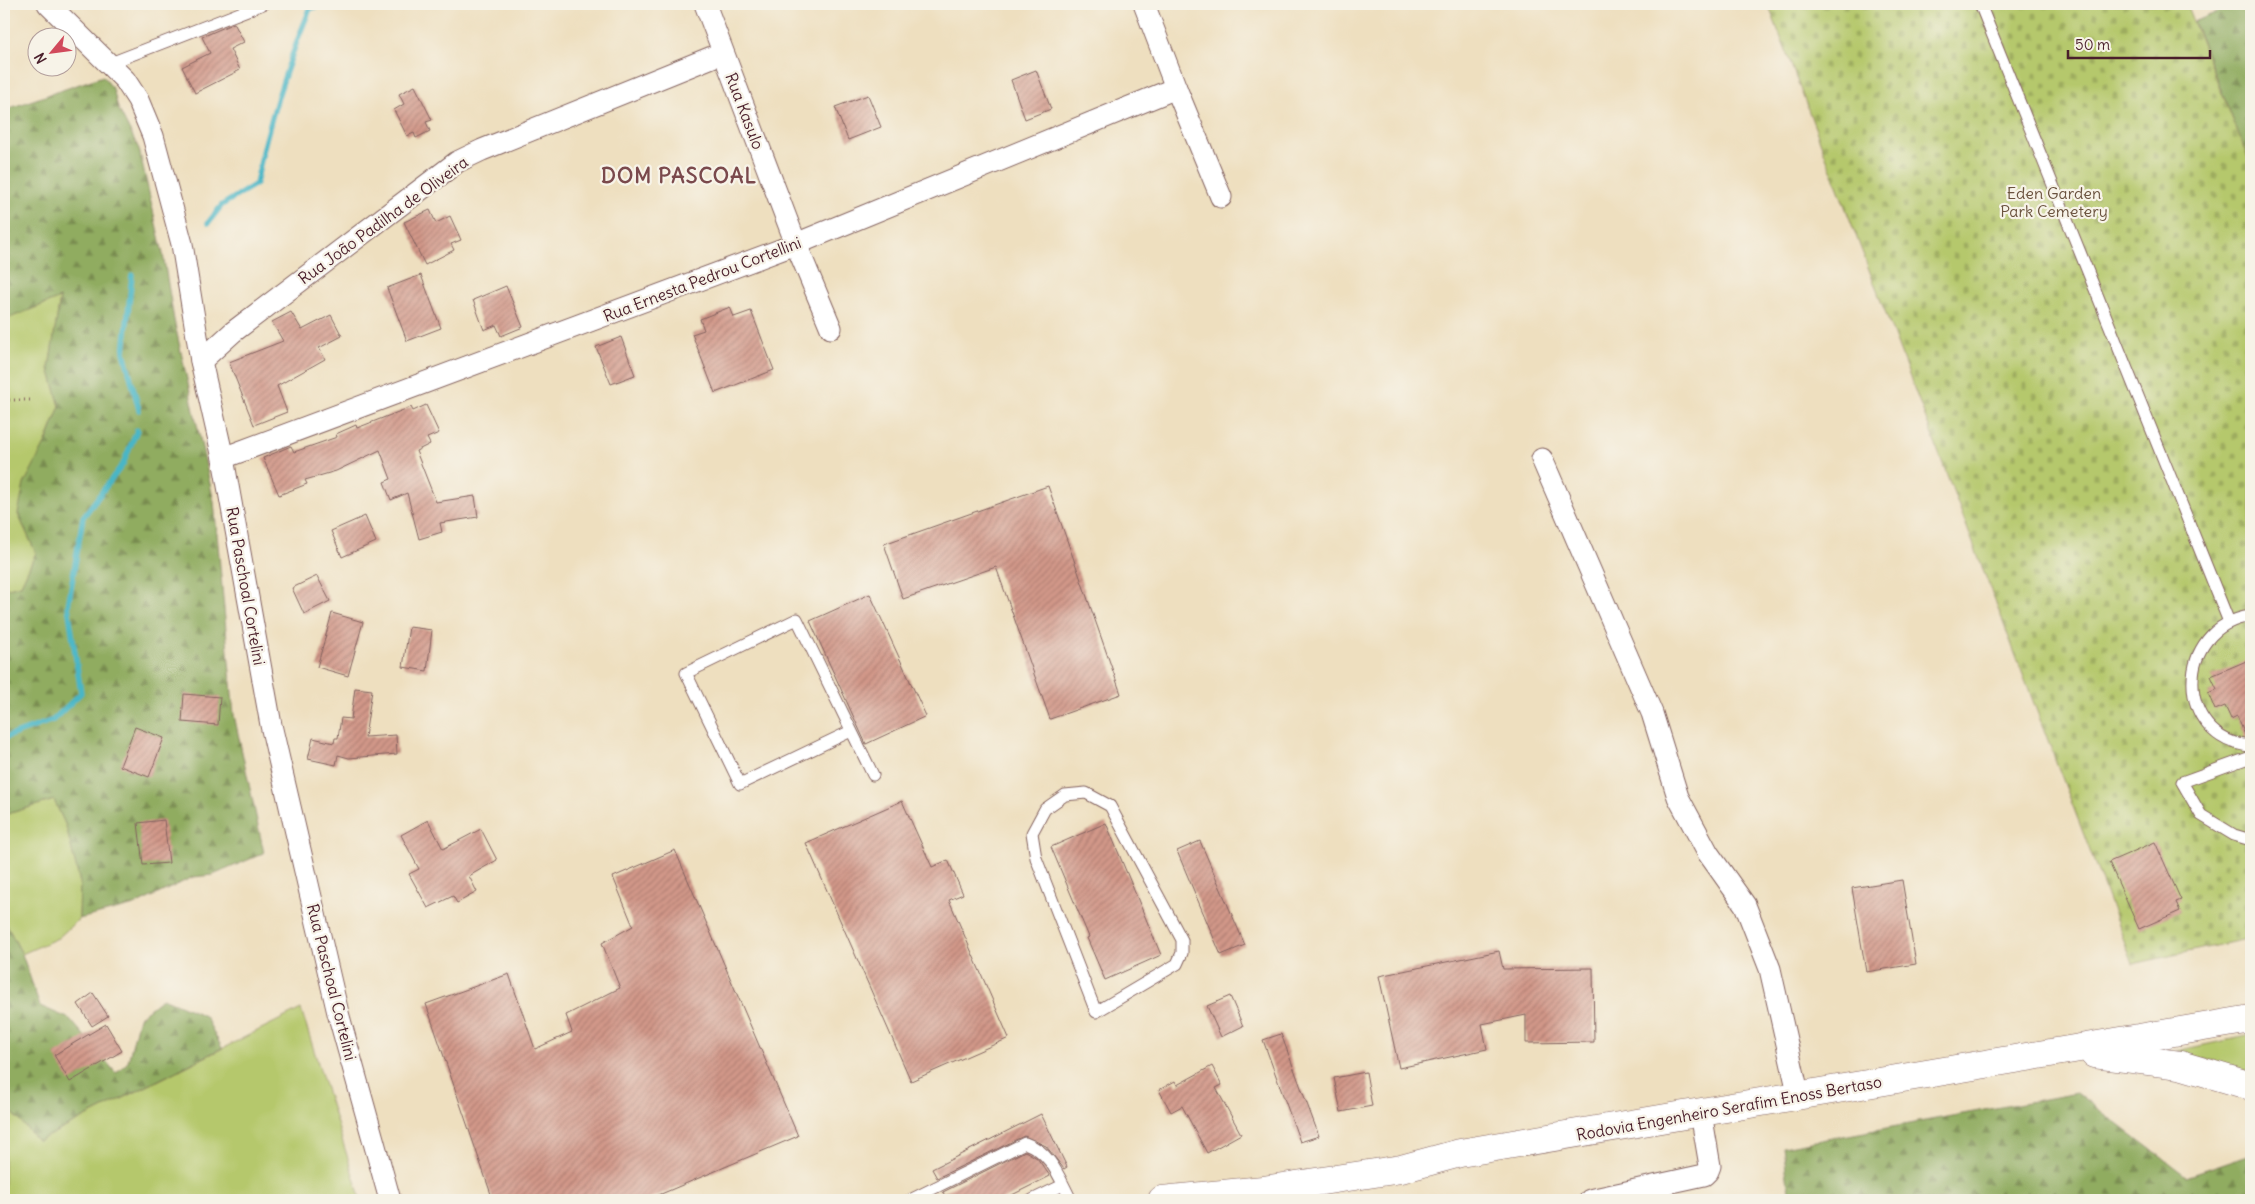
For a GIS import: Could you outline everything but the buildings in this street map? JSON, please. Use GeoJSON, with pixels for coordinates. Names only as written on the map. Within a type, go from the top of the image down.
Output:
{"type":"FeatureCollection","features":[{"type":"Feature","properties":{"kind":"main road","name":"Rodovia Engenheiro Serafim Enoss Bertaso"},"geometry":{"type":"LineString","coordinates":[[1162,1200],[1263,1190],[1401,1169],[1460,1153],[1701,1114],[2058,1050],[2251,1019]]}},
{"type":"Feature","properties":{"kind":"main road","name":"Rodovia Engenheiro Serafim Enoss Bertaso"},"geometry":{"type":"LineString","coordinates":[[2058,1050],[2147,1059],[2180,1065],[2251,1086]]}},
{"type":"Feature","properties":{"kind":"main road","name":"Rodovia Engenheiro Serafim Enoss Bertaso"},"geometry":{"type":"LineString","coordinates":[[1326,1200],[1401,1169]]}},
{"type":"Feature","properties":{"kind":"street","name":"Rua Paschoal Cortelini"},"geometry":{"type":"LineString","coordinates":[[48,4],[125,80],[138,100],[153,136],[182,244],[201,361],[223,458],[270,725],[338,1013],[390,1200]]}},
{"type":"Feature","properties":{"kind":"street","name":"Rua Kasulo"},"geometry":{"type":"LineString","coordinates":[[705,4],[796,244],[831,328]]}},
{"type":"Feature","properties":{"kind":"street"},"geometry":{"type":"LineString","coordinates":[[1144,4],[1221,197]]}},
{"type":"Feature","properties":{"kind":"street","name":"Rua João Padilha de Oliveira"},"geometry":{"type":"LineString","coordinates":[[201,361],[233,332],[457,162],[722,52]]}},
{"type":"Feature","properties":{"kind":"street","name":"Rua Ernesta Pedrou Cortellini"},"geometry":{"type":"LineString","coordinates":[[223,458],[796,244],[1176,88]]}},
{"type":"Feature","properties":{"kind":"street"},"geometry":{"type":"LineString","coordinates":[[1542,460],[1652,713],[1678,796],[1708,853],[1745,905],[1770,969],[1799,1096]]}},
{"type":"Feature","properties":{"kind":"street"},"geometry":{"type":"LineString","coordinates":[[1590,1200],[1704,1175],[1710,1166],[1701,1114]]}},
{"type":"Feature","properties":{"kind":"lane"},"geometry":{"type":"LineString","coordinates":[[108,64],[263,4]]}},
{"type":"Feature","properties":{"kind":"lane"},"geometry":{"type":"LineString","coordinates":[[1980,4],[2229,622]]}},
{"type":"Feature","properties":{"kind":"lane"},"geometry":{"type":"LineString","coordinates":[[2251,616],[2229,622],[2213,633],[2200,649],[2193,668],[2192,688],[2197,707],[2208,724],[2223,738],[2241,746],[2251,746]]}},
{"type":"Feature","properties":{"kind":"lane"},"geometry":{"type":"LineString","coordinates":[[851,731],[740,784],[686,673],[797,619],[873,775]]}},
{"type":"Feature","properties":{"kind":"lane"},"geometry":{"type":"LineString","coordinates":[[2251,757],[2182,782],[2201,815],[2234,835],[2251,840]]}},
{"type":"Feature","properties":{"kind":"lane"},"geometry":{"type":"LineString","coordinates":[[1086,793],[1110,806],[1182,940],[1182,953],[1177,964],[1096,1012],[1036,858],[1032,833],[1045,809],[1065,795],[1086,793]]}},
{"type":"Feature","properties":{"kind":"lane"},"geometry":{"type":"LineString","coordinates":[[910,1200],[1025,1143],[1040,1150],[1051,1161],[1071,1200]]}},
{"type":"Feature","properties":{"kind":"lane"},"geometry":{"type":"LineString","coordinates":[[1032,1200],[1063,1184]]}},
{"type":"Feature","properties":{"kind":"path"},"geometry":{"type":"LineString","coordinates":[[4,400],[31,400]]}},
{"type":"Feature","properties":{"kind":"green space","name":"Eden Garden Park Cemetery"},"geometry":{"type":"Polygon","coordinates":[[[1768,4],[2186,4],[2251,165],[2251,938],[2133,964],[1768,4]]]}},
{"type":"Feature","properties":{"kind":"green space"},"geometry":{"type":"Polygon","coordinates":[[[2236,4],[2251,4],[2251,165],[2194,22],[2236,4]]]}},
{"type":"Feature","properties":{"kind":"green space"},"geometry":{"type":"Polygon","coordinates":[[[103,76],[113,89],[118,108],[139,149],[163,254],[174,320],[214,502],[234,715],[264,853],[213,875],[193,877],[135,905],[79,919],[80,883],[66,826],[54,800],[4,815],[4,589],[21,585],[36,553],[18,514],[24,484],[47,440],[60,406],[49,368],[60,298],[4,320],[4,110],[103,76]]]}},
{"type":"Feature","properties":{"kind":"green space"},"geometry":{"type":"Polygon","coordinates":[[[60,298],[49,368],[60,406],[18,514],[36,553],[21,585],[4,589],[4,320],[60,298]]]}},
{"type":"Feature","properties":{"kind":"green space"},"geometry":{"type":"Polygon","coordinates":[[[54,800],[66,826],[80,883],[79,919],[58,938],[22,954],[4,920],[4,815],[54,800]]]}},
{"type":"Feature","properties":{"kind":"green space"},"geometry":{"type":"Polygon","coordinates":[[[4,920],[22,954],[40,1006],[70,1019],[116,1073],[128,1062],[139,1017],[163,998],[205,1016],[222,1048],[38,1141],[4,1103],[4,920]]]}},
{"type":"Feature","properties":{"kind":"green space"},"geometry":{"type":"Polygon","coordinates":[[[301,1009],[361,1200],[4,1200],[4,1103],[38,1141],[301,1009]]]}},
{"type":"Feature","properties":{"kind":"green space"},"geometry":{"type":"Polygon","coordinates":[[[2251,1035],[2251,1072],[2176,1051],[2251,1035]]]}},
{"type":"Feature","properties":{"kind":"green space"},"geometry":{"type":"Polygon","coordinates":[[[2077,1093],[2186,1176],[2251,1154],[2251,1200],[1790,1200],[1783,1147],[2077,1093]]]}},
{"type":"Feature","properties":{"kind":"waterway"},"geometry":{"type":"LineString","coordinates":[[208,223],[222,205],[256,184],[272,117],[301,30],[310,9],[325,4]]}},
{"type":"Feature","properties":{"kind":"waterway"},"geometry":{"type":"LineString","coordinates":[[132,275],[124,352],[139,410]]}},
{"type":"Feature","properties":{"kind":"waterway"},"geometry":{"type":"LineString","coordinates":[[4,738],[53,720],[81,693],[68,606],[83,517],[123,464],[137,430]]}},
{"type":"Feature","properties":{"kind":"district","name":"DOM PASCOAL"},"geometry":{"type":"Point","coordinates":[679,175]}}]}
